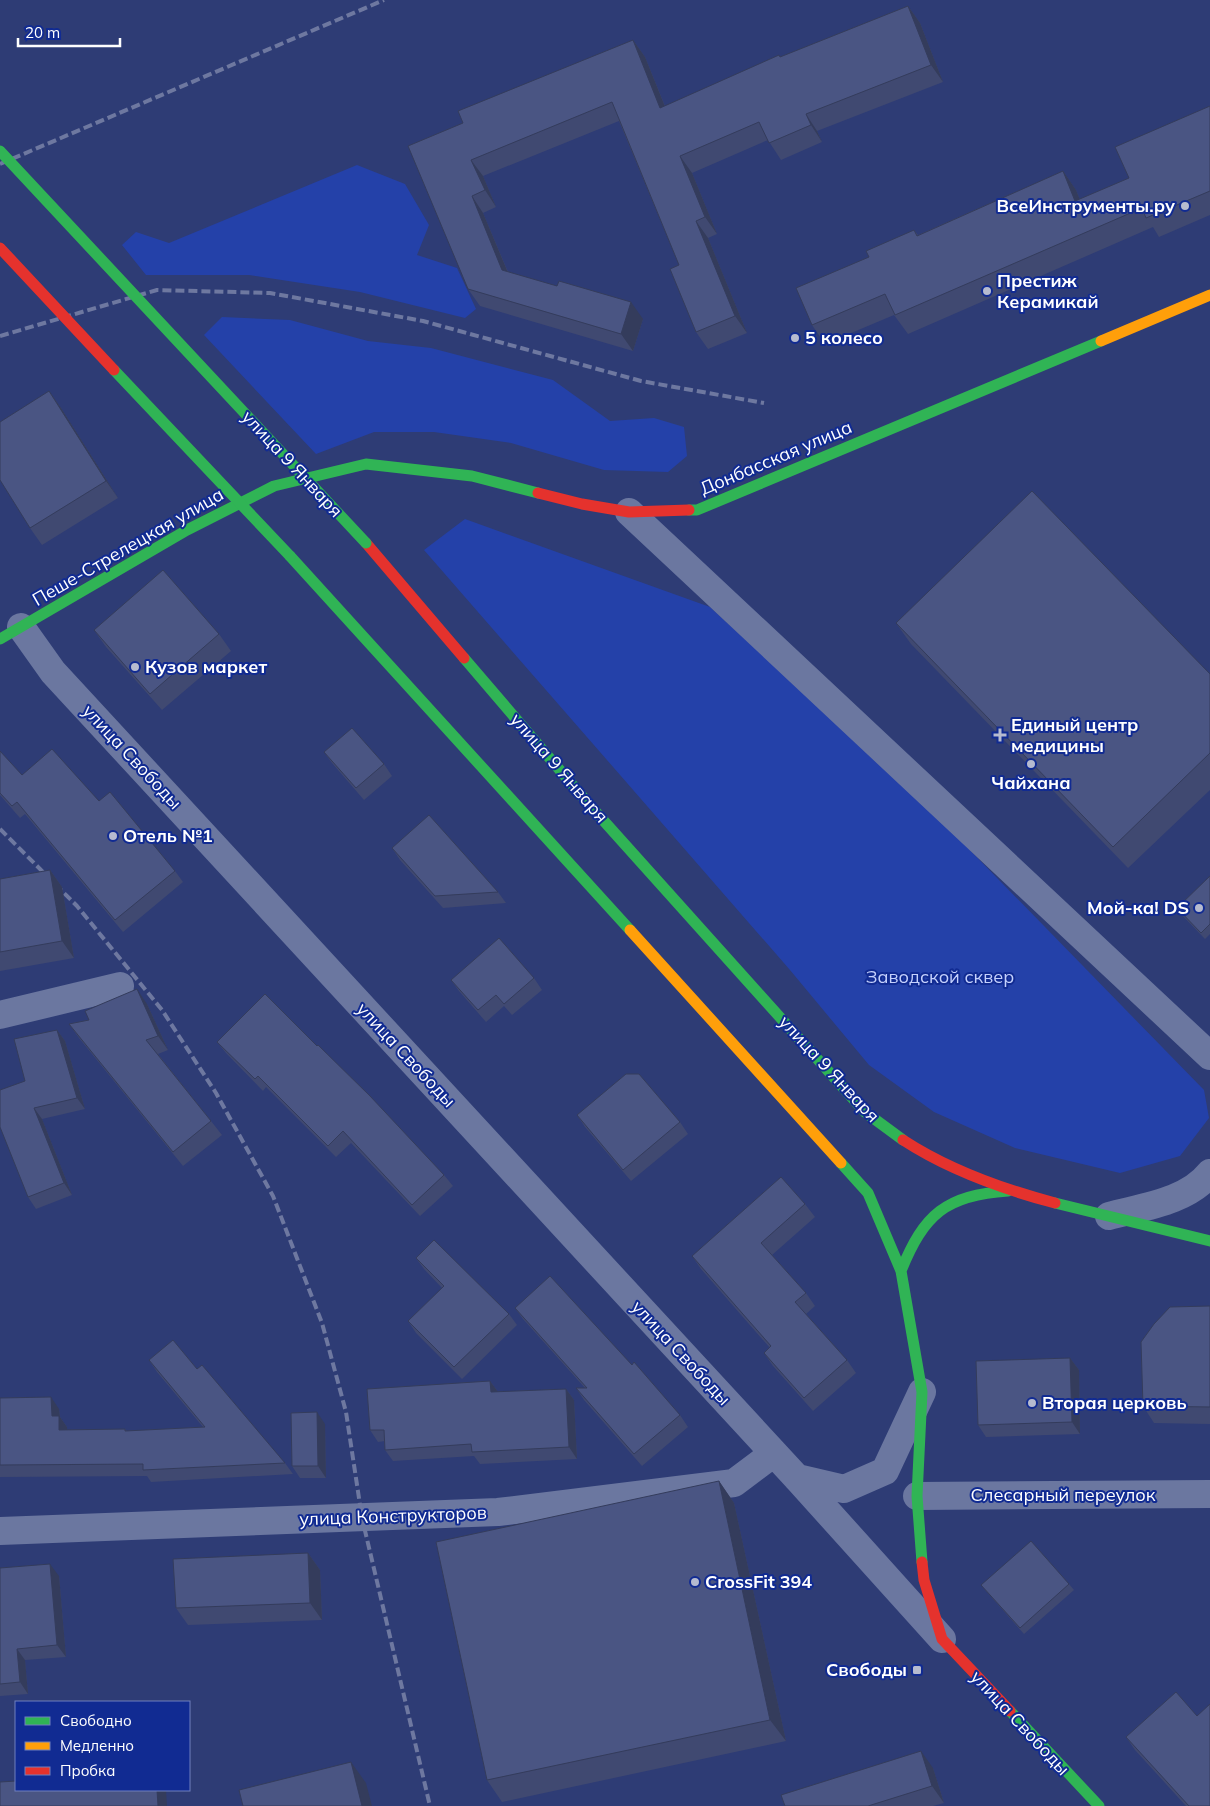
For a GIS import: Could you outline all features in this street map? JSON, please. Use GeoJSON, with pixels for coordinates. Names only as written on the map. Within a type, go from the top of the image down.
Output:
{"type":"FeatureCollection","features":[{"type":"Feature","properties":{"kind":"main road","name":"улица 9 Января"},"geometry":{"type":"LineString","coordinates":[[0,151],[366,543],[594,810],[865,1112],[896,1136],[947,1164],[1012,1191],[1059,1206],[1210,1241]]}},
{"type":"Feature","properties":{"kind":"main road","name":"улица Свободы"},"geometry":{"type":"LineString","coordinates":[[0,248],[290,556],[868,1193],[901,1271],[922,1392],[917,1496],[924,1580],[942,1639],[1099,1806]]}},
{"type":"Feature","properties":{"kind":"main road","name":"Донбасская улица"},"geometry":{"type":"LineString","coordinates":[[274,486],[366,464],[472,476],[582,504],[629,512],[698,510],[1210,295]]}},
{"type":"Feature","properties":{"kind":"main road","name":"Пеше-Стрелецкая улица"},"geometry":{"type":"LineString","coordinates":[[11,633],[187,530],[274,486]]}},
{"type":"Feature","properties":{"kind":"main road"},"geometry":{"type":"LineString","coordinates":[[901,1271],[908,1251],[918,1234],[940,1208],[972,1195],[1012,1191]]}},
{"type":"Feature","properties":{"kind":"street"},"geometry":{"type":"LineString","coordinates":[[629,512],[1210,1056]]}},
{"type":"Feature","properties":{"kind":"street","name":"улица Свободы"},"geometry":{"type":"LineString","coordinates":[[11,633],[53,672],[797,1478],[942,1639]]}},
{"type":"Feature","properties":{"kind":"street"},"geometry":{"type":"LineString","coordinates":[[0,1015],[120,986]]}},
{"type":"Feature","properties":{"kind":"street"},"geometry":{"type":"LineString","coordinates":[[1108,1216],[1167,1200],[1190,1190],[1210,1173]]}},
{"type":"Feature","properties":{"kind":"street"},"geometry":{"type":"LineString","coordinates":[[797,1478],[844,1489],[885,1471],[922,1392]]}},
{"type":"Feature","properties":{"kind":"street","name":"улица Конструкторов"},"geometry":{"type":"LineString","coordinates":[[0,1531],[498,1512],[734,1484],[774,1453]]}},
{"type":"Feature","properties":{"kind":"street","name":"Слесарный переулок"},"geometry":{"type":"LineString","coordinates":[[917,1496],[1210,1494]]}},
{"type":"Feature","properties":{"kind":"green space"},"geometry":{"type":"Polygon","coordinates":[[[357,165],[405,184],[429,225],[417,255],[457,268],[476,309],[465,318],[360,292],[249,275],[146,275],[122,245],[136,232],[169,243],[357,165]]]}},
{"type":"Feature","properties":{"kind":"green space"},"geometry":{"type":"Polygon","coordinates":[[[222,317],[290,320],[368,341],[431,348],[553,380],[610,421],[654,418],[684,427],[687,456],[668,472],[604,470],[511,443],[434,432],[374,432],[316,454],[204,335],[222,317]]]}},
{"type":"Feature","properties":{"kind":"green space","name":"Заводской сквер"},"geometry":{"type":"Polygon","coordinates":[[[465,519],[710,607],[922,801],[1204,1090],[1209,1118],[1180,1156],[1120,1173],[1015,1148],[934,1112],[869,1065],[790,970],[424,550],[465,519]]]}},
{"type":"Feature","properties":{"kind":"building"},"geometry":{"type":"Polygon","coordinates":[[[908,6],[931,65],[806,114],[811,125],[769,143],[759,122],[680,156],[705,217],[696,221],[735,316],[696,332],[670,269],[679,265],[612,102],[471,160],[485,190],[472,196],[502,270],[557,286],[559,281],[631,302],[621,334],[468,289],[408,146],[463,123],[458,111],[633,40],[660,108],[779,55],[780,57],[908,6]]]}},
{"type":"Feature","properties":{"kind":"building"},"geometry":{"type":"Polygon","coordinates":[[[1210,106],[1210,191],[1146,218],[1142,208],[895,315],[885,294],[812,325],[796,288],[869,257],[866,251],[914,230],[917,236],[1063,171],[1075,201],[1129,178],[1115,147],[1210,106]]]}},
{"type":"Feature","properties":{"kind":"building"},"geometry":{"type":"Polygon","coordinates":[[[49,391],[106,481],[30,528],[0,480],[0,422],[49,391]]]}},
{"type":"Feature","properties":{"kind":"building"},"geometry":{"type":"Polygon","coordinates":[[[1032,491],[1210,674],[1210,753],[1113,847],[896,623],[1032,491]]]}},
{"type":"Feature","properties":{"kind":"building"},"geometry":{"type":"Polygon","coordinates":[[[163,570],[219,634],[150,694],[94,630],[163,570]]]}},
{"type":"Feature","properties":{"kind":"building"},"geometry":{"type":"Polygon","coordinates":[[[352,728],[384,764],[356,788],[324,752],[352,728]]]}},
{"type":"Feature","properties":{"kind":"building"},"geometry":{"type":"Polygon","coordinates":[[[52,749],[99,801],[110,792],[175,871],[115,920],[17,802],[12,806],[0,793],[0,751],[22,775],[52,749]]]}},
{"type":"Feature","properties":{"kind":"building"},"geometry":{"type":"Polygon","coordinates":[[[429,815],[498,892],[435,896],[392,848],[429,815]]]}},
{"type":"Feature","properties":{"kind":"building"},"geometry":{"type":"Polygon","coordinates":[[[50,870],[62,941],[0,952],[0,879],[50,870]]]}},
{"type":"Feature","properties":{"kind":"building","name":"Мой-ка! DS"},"geometry":{"type":"Polygon","coordinates":[[[1210,876],[1210,924],[1201,933],[1177,908],[1210,876]]]}},
{"type":"Feature","properties":{"kind":"building"},"geometry":{"type":"Polygon","coordinates":[[[499,938],[534,978],[504,1004],[496,995],[478,1010],[451,980],[499,938]]]}},
{"type":"Feature","properties":{"kind":"building"},"geometry":{"type":"Polygon","coordinates":[[[137,989],[158,1036],[146,1040],[211,1121],[173,1152],[69,1024],[89,1020],[85,1011],[137,989]]]}},
{"type":"Feature","properties":{"kind":"building"},"geometry":{"type":"Polygon","coordinates":[[[265,994],[370,1096],[444,1175],[412,1205],[343,1131],[328,1146],[258,1076],[255,1079],[217,1042],[265,994]]]}},
{"type":"Feature","properties":{"kind":"building"},"geometry":{"type":"Polygon","coordinates":[[[57,1030],[77,1098],[34,1108],[64,1183],[28,1197],[0,1127],[0,1090],[25,1081],[14,1039],[57,1030]]]}},
{"type":"Feature","properties":{"kind":"building"},"geometry":{"type":"Polygon","coordinates":[[[626,1074],[639,1074],[680,1122],[623,1170],[577,1115],[626,1074]]]}},
{"type":"Feature","properties":{"kind":"building"},"geometry":{"type":"Polygon","coordinates":[[[781,1177],[805,1204],[761,1243],[806,1293],[795,1302],[847,1360],[804,1398],[764,1353],[771,1346],[692,1256],[781,1177]]]}},
{"type":"Feature","properties":{"kind":"building"},"geometry":{"type":"Polygon","coordinates":[[[434,1240],[509,1314],[454,1367],[408,1321],[444,1286],[416,1258],[434,1240]]]}},
{"type":"Feature","properties":{"kind":"building"},"geometry":{"type":"Polygon","coordinates":[[[550,1276],[632,1365],[634,1362],[680,1415],[634,1454],[576,1388],[587,1388],[515,1308],[550,1276]]]}},
{"type":"Feature","properties":{"kind":"building"},"geometry":{"type":"Polygon","coordinates":[[[1210,1306],[1210,1407],[1143,1406],[1141,1342],[1170,1307],[1210,1306]]]}},
{"type":"Feature","properties":{"kind":"building"},"geometry":{"type":"Polygon","coordinates":[[[173,1340],[197,1369],[202,1365],[285,1463],[143,1470],[143,1464],[0,1465],[0,1398],[51,1397],[52,1416],[59,1416],[59,1430],[125,1429],[125,1431],[205,1427],[149,1360],[173,1340]]]}},
{"type":"Feature","properties":{"kind":"building","name":"Вторая церковь"},"geometry":{"type":"Polygon","coordinates":[[[1070,1358],[1072,1422],[978,1425],[976,1361],[1070,1358]]]}},
{"type":"Feature","properties":{"kind":"building"},"geometry":{"type":"Polygon","coordinates":[[[490,1381],[491,1392],[566,1389],[569,1447],[472,1452],[471,1444],[385,1450],[384,1430],[370,1430],[367,1389],[490,1381]]]}},
{"type":"Feature","properties":{"kind":"building"},"geometry":{"type":"Polygon","coordinates":[[[317,1412],[318,1466],[292,1466],[291,1413],[317,1412]]]}},
{"type":"Feature","properties":{"kind":"building"},"geometry":{"type":"Polygon","coordinates":[[[719,1481],[770,1720],[487,1780],[436,1542],[719,1481]]]}},
{"type":"Feature","properties":{"kind":"building"},"geometry":{"type":"Polygon","coordinates":[[[1031,1541],[1069,1584],[1020,1628],[981,1585],[1031,1541]]]}},
{"type":"Feature","properties":{"kind":"building"},"geometry":{"type":"Polygon","coordinates":[[[308,1553],[310,1603],[176,1608],[173,1559],[308,1553]]]}},
{"type":"Feature","properties":{"kind":"building"},"geometry":{"type":"Polygon","coordinates":[[[50,1564],[57,1645],[17,1649],[20,1682],[0,1684],[0,1568],[50,1564]]]}},
{"type":"Feature","properties":{"kind":"building"},"geometry":{"type":"Polygon","coordinates":[[[1176,1692],[1197,1716],[1210,1704],[1210,1806],[1189,1806],[1126,1737],[1176,1692]]]}},
{"type":"Feature","properties":{"kind":"building"},"geometry":{"type":"Polygon","coordinates":[[[921,1751],[932,1786],[868,1806],[785,1806],[781,1795],[921,1751]]]}},
{"type":"Feature","properties":{"kind":"building"},"geometry":{"type":"Polygon","coordinates":[[[351,1762],[362,1806],[243,1806],[239,1790],[351,1762]]]}},
{"type":"Feature","properties":{"kind":"building"},"geometry":{"type":"Polygon","coordinates":[[[15,1781],[15,1791],[157,1791],[158,1806],[0,1806],[0,1782],[15,1781]]]}},
{"type":"Feature","properties":{"kind":"railway"},"geometry":{"type":"LineString","coordinates":[[0,164],[384,0]]}},
{"type":"Feature","properties":{"kind":"railway"},"geometry":{"type":"LineString","coordinates":[[0,336],[157,290],[270,293],[423,321],[641,381],[764,403]]}},
{"type":"Feature","properties":{"kind":"railway"},"geometry":{"type":"LineString","coordinates":[[0,829],[77,906],[162,1010],[216,1093],[273,1196],[322,1323],[346,1412],[362,1518],[430,1806]]}},
{"type":"Feature","properties":{"kind":"traffic: fast"},"geometry":{"type":"LineString","coordinates":[[0,151],[366,543]]}},
{"type":"Feature","properties":{"kind":"traffic: fast"},"geometry":{"type":"LineString","coordinates":[[689,510],[697,510],[1101,341]]}},
{"type":"Feature","properties":{"kind":"traffic: fast"},"geometry":{"type":"LineString","coordinates":[[114,370],[290,556]]}},
{"type":"Feature","properties":{"kind":"traffic: fast"},"geometry":{"type":"LineString","coordinates":[[0,639],[187,530],[274,486],[366,464],[472,476],[538,493]]}},
{"type":"Feature","properties":{"kind":"traffic: fast"},"geometry":{"type":"LineString","coordinates":[[290,556],[630,930]]}},
{"type":"Feature","properties":{"kind":"traffic: fast"},"geometry":{"type":"LineString","coordinates":[[464,658],[594,810],[865,1112],[903,1140]]}},
{"type":"Feature","properties":{"kind":"traffic: fast"},"geometry":{"type":"LineString","coordinates":[[841,1163],[868,1193],[901,1271],[922,1392],[917,1496],[922,1562]]}},
{"type":"Feature","properties":{"kind":"traffic: fast"},"geometry":{"type":"LineString","coordinates":[[901,1271],[919,1235],[940,1211],[968,1197],[1008,1191]]}},
{"type":"Feature","properties":{"kind":"traffic: fast"},"geometry":{"type":"LineString","coordinates":[[1055,1203],[1210,1241]]}},
{"type":"Feature","properties":{"kind":"traffic: fast"},"geometry":{"type":"LineString","coordinates":[[1010,1711],[1099,1806]]}},
{"type":"Feature","properties":{"kind":"traffic: slow"},"geometry":{"type":"LineString","coordinates":[[1101,341],[1210,295]]}},
{"type":"Feature","properties":{"kind":"traffic: slow"},"geometry":{"type":"LineString","coordinates":[[630,930],[841,1163]]}},
{"type":"Feature","properties":{"kind":"traffic: jam"},"geometry":{"type":"LineString","coordinates":[[0,248],[114,370]]}},
{"type":"Feature","properties":{"kind":"traffic: jam"},"geometry":{"type":"LineString","coordinates":[[538,493],[582,504],[629,512],[689,510]]}},
{"type":"Feature","properties":{"kind":"traffic: jam"},"geometry":{"type":"LineString","coordinates":[[366,543],[464,658]]}},
{"type":"Feature","properties":{"kind":"traffic: jam"},"geometry":{"type":"LineString","coordinates":[[903,1140],[939,1161],[976,1178],[1055,1203]]}},
{"type":"Feature","properties":{"kind":"traffic: jam"},"geometry":{"type":"LineString","coordinates":[[922,1562],[924,1580],[942,1639],[1010,1711]]}},
{"type":"Feature","properties":{"kind":"place","name":"ВсеИнструменты.ру"},"geometry":{"type":"Point","coordinates":[1185,206]}},
{"type":"Feature","properties":{"kind":"place","name":"Престиж Керамикай"},"geometry":{"type":"Point","coordinates":[987,291]}},
{"type":"Feature","properties":{"kind":"place","name":"5 колесо"},"geometry":{"type":"Point","coordinates":[795,338]}},
{"type":"Feature","properties":{"kind":"place","name":"Кузов маркет"},"geometry":{"type":"Point","coordinates":[135,667]}},
{"type":"Feature","properties":{"kind":"place","name":"Единый центр медицины"},"geometry":{"type":"Point","coordinates":[1000,735]}},
{"type":"Feature","properties":{"kind":"place","name":"Чайхана"},"geometry":{"type":"Point","coordinates":[1031,764]}},
{"type":"Feature","properties":{"kind":"place","name":"Отель №1"},"geometry":{"type":"Point","coordinates":[113,836]}},
{"type":"Feature","properties":{"kind":"place","name":"Мой-ка! DS"},"geometry":{"type":"Point","coordinates":[1199,908]}},
{"type":"Feature","properties":{"kind":"place","name":"Вторая церковь"},"geometry":{"type":"Point","coordinates":[1032,1403]}},
{"type":"Feature","properties":{"kind":"place","name":"CrossFit 394"},"geometry":{"type":"Point","coordinates":[695,1582]}},
{"type":"Feature","properties":{"kind":"place","name":"Свободы"},"geometry":{"type":"Point","coordinates":[917,1670]}}]}
